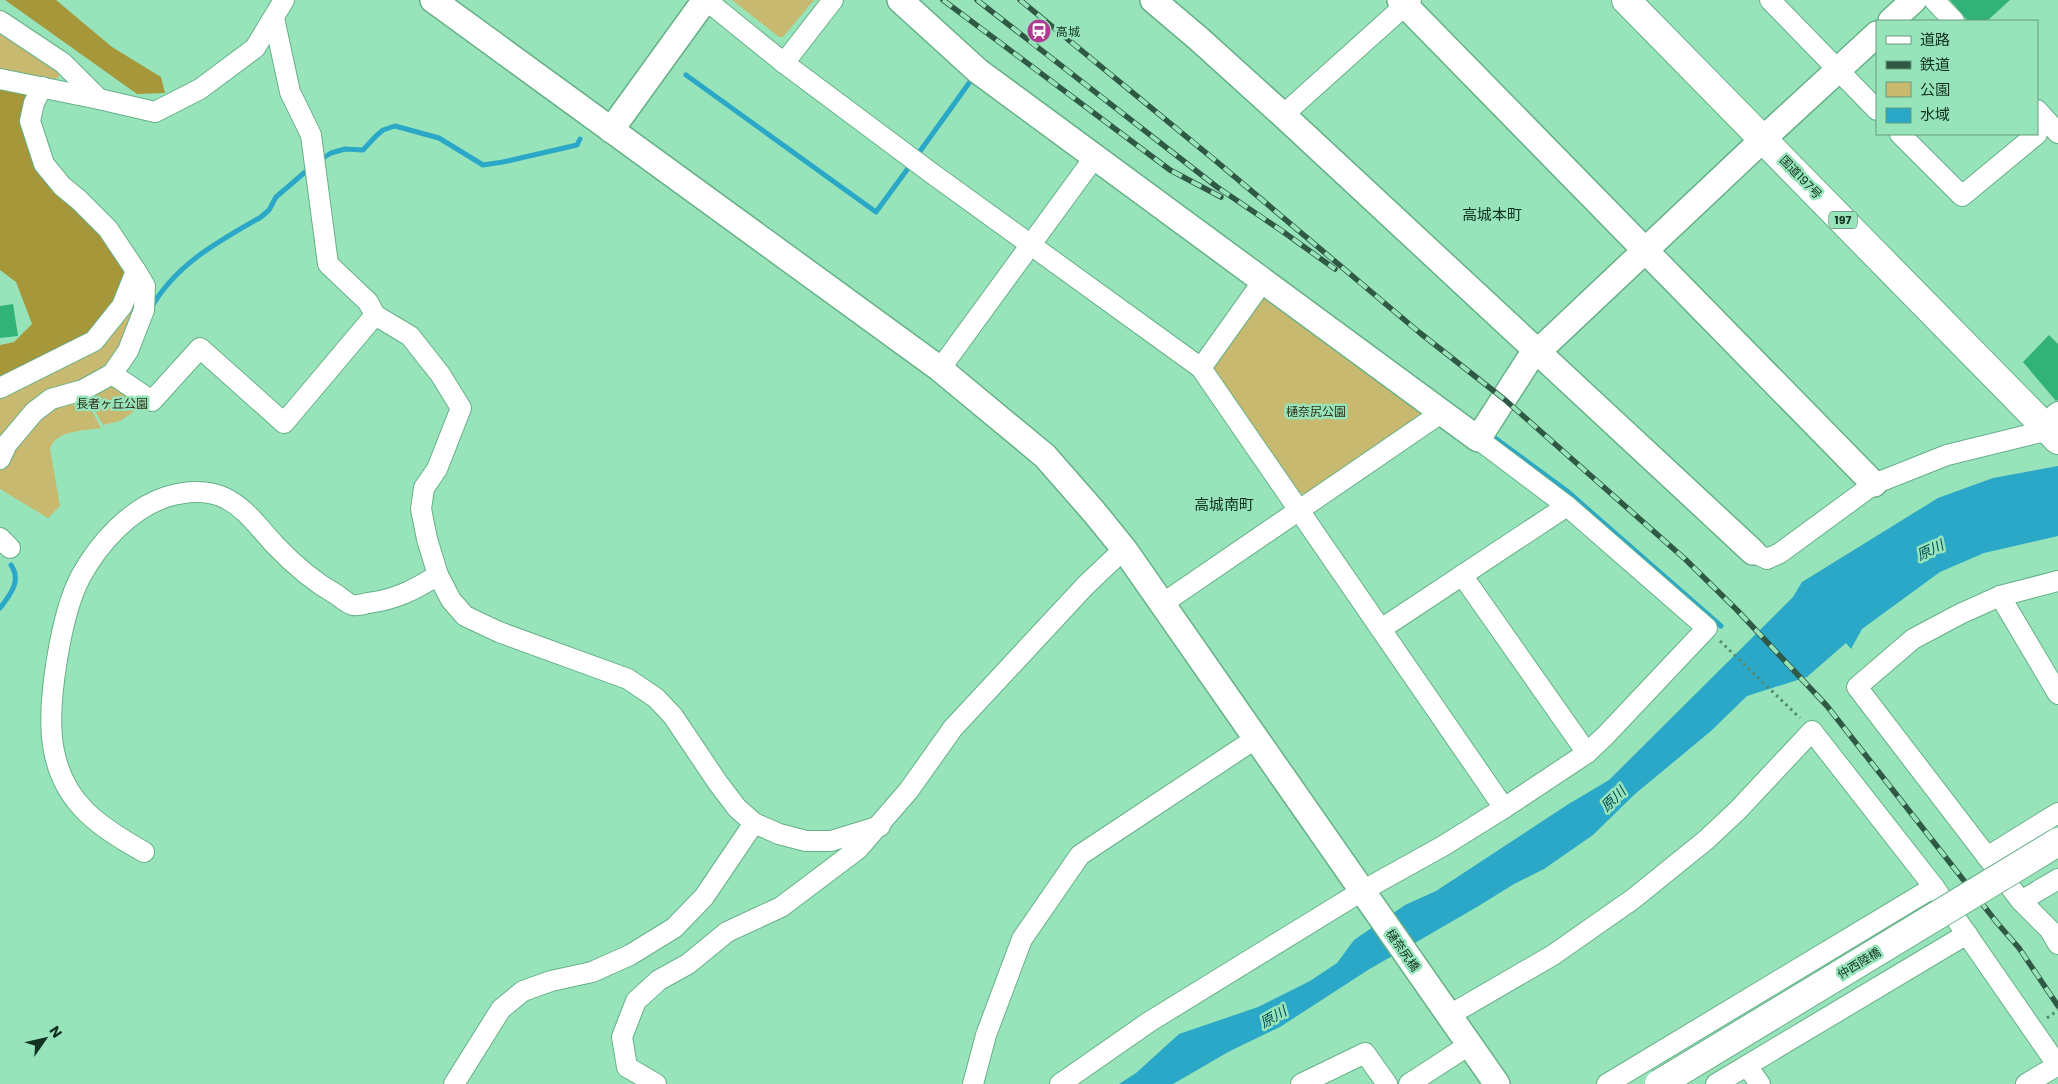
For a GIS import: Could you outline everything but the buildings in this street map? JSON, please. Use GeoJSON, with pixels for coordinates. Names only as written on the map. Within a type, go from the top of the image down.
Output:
{"type":"FeatureCollection","features":[{"type":"Feature","properties":{"kind":"main road","name":"国道197号"},"geometry":{"type":"LineString","coordinates":[[1626,0],[1770,133]]}},
{"type":"Feature","properties":{"kind":"main road","name":"国道197号"},"geometry":{"type":"LineString","coordinates":[[1650,0],[1770,133],[2056,423]]}},
{"type":"Feature","properties":{"kind":"main road","name":"仲西陸橋"},"geometry":{"type":"LineString","coordinates":[[1659,1084],[2058,842]]}},
{"type":"Feature","properties":{"kind":"street"},"geometry":{"type":"LineString","coordinates":[[0,79],[155,112],[200,89],[255,48],[284,0]]}},
{"type":"Feature","properties":{"kind":"street","name":"樋奈尻橋"},"geometry":{"type":"LineString","coordinates":[[433,0],[940,369],[1045,456],[1124,549],[1442,1007],[1498,1084]]}},
{"type":"Feature","properties":{"kind":"street"},"geometry":{"type":"LineString","coordinates":[[611,130],[706,0],[784,63],[930,172],[1201,368],[1504,808]]}},
{"type":"Feature","properties":{"kind":"street"},"geometry":{"type":"LineString","coordinates":[[784,63],[833,0]]}},
{"type":"Feature","properties":{"kind":"street"},"geometry":{"type":"LineString","coordinates":[[900,0],[978,72],[1567,506],[1707,628],[1606,736],[1586,753],[1366,897],[1149,1022],[1060,1084]]}},
{"type":"Feature","properties":{"kind":"street"},"geometry":{"type":"LineString","coordinates":[[1153,0],[1283,115],[1753,552],[1767,559],[1780,553],[1874,484],[1947,455],[2056,423]]}},
{"type":"Feature","properties":{"kind":"street"},"geometry":{"type":"LineString","coordinates":[[1770,0],[1876,109]]}},
{"type":"Feature","properties":{"kind":"street"},"geometry":{"type":"LineString","coordinates":[[1892,20],[1914,0]]}},
{"type":"Feature","properties":{"kind":"street"},"geometry":{"type":"LineString","coordinates":[[1934,0],[1953,20]]}},
{"type":"Feature","properties":{"kind":"street"},"geometry":{"type":"LineString","coordinates":[[1283,115],[1406,2],[1874,484]]}},
{"type":"Feature","properties":{"kind":"street"},"geometry":{"type":"LineString","coordinates":[[274,18],[290,92],[311,135],[328,264],[368,302],[375,315],[410,336],[440,374],[461,408],[437,468],[424,488],[420,509],[438,575],[450,600],[465,616],[499,632],[628,679],[656,698],[673,716],[737,808],[754,823],[779,834],[806,841],[831,841],[880,826]]}},
{"type":"Feature","properties":{"kind":"street"},"geometry":{"type":"LineString","coordinates":[[0,21],[63,63],[99,99]]}},
{"type":"Feature","properties":{"kind":"street"},"geometry":{"type":"LineString","coordinates":[[1478,439],[1528,361],[1876,35]]}},
{"type":"Feature","properties":{"kind":"street"},"geometry":{"type":"LineString","coordinates":[[0,458],[7,444],[34,412],[51,399],[83,390],[112,374],[128,352],[144,310],[145,286],[108,229],[62,186],[44,164],[30,121],[34,103],[42,87]]}},
{"type":"Feature","properties":{"kind":"street"},"geometry":{"type":"LineString","coordinates":[[1901,135],[1962,196],[2034,135]]}},
{"type":"Feature","properties":{"kind":"street"},"geometry":{"type":"LineString","coordinates":[[940,369],[1094,158]]}},
{"type":"Feature","properties":{"kind":"street"},"geometry":{"type":"LineString","coordinates":[[0,388],[94,341],[122,306],[136,271]]}},
{"type":"Feature","properties":{"kind":"street"},"geometry":{"type":"LineString","coordinates":[[1201,368],[1264,281]]}},
{"type":"Feature","properties":{"kind":"street"},"geometry":{"type":"LineString","coordinates":[[112,374],[152,400],[200,348],[284,423],[375,315]]}},
{"type":"Feature","properties":{"kind":"street"},"geometry":{"type":"LineString","coordinates":[[1162,604],[1441,412]]}},
{"type":"Feature","properties":{"kind":"street"},"geometry":{"type":"LineString","coordinates":[[144,852],[108,832],[85,813],[70,792],[57,767],[51,737],[57,662],[70,607],[81,576],[95,554],[129,518],[154,501],[178,494],[203,491],[225,498],[250,515],[275,545],[323,588],[354,605],[387,601],[415,589],[438,575]]}},
{"type":"Feature","properties":{"kind":"street"},"geometry":{"type":"LineString","coordinates":[[1381,630],[1567,506]]}},
{"type":"Feature","properties":{"kind":"street"},"geometry":{"type":"LineString","coordinates":[[656,1084],[627,1066],[622,1037],[636,1001],[658,980],[688,964],[727,932],[781,907],[858,849],[880,826],[909,790],[953,728],[1086,586],[1124,549]]}},
{"type":"Feature","properties":{"kind":"street"},"geometry":{"type":"LineString","coordinates":[[1462,575],[1586,753]]}},
{"type":"Feature","properties":{"kind":"street"},"geometry":{"type":"LineString","coordinates":[[2058,581],[2000,596],[1960,614],[1913,640],[1857,687],[2021,901],[2050,930],[2058,944]]}},
{"type":"Feature","properties":{"kind":"street"},"geometry":{"type":"LineString","coordinates":[[2000,596],[2058,694]]}},
{"type":"Feature","properties":{"kind":"street"},"geometry":{"type":"LineString","coordinates":[[1442,1007],[1553,955],[1633,899],[1706,840],[1738,810],[1812,731],[1934,887],[2058,1066],[2026,1084]]}},
{"type":"Feature","properties":{"kind":"street"},"geometry":{"type":"LineString","coordinates":[[973,1084],[986,1035],[1022,939],[1080,855],[1255,739]]}},
{"type":"Feature","properties":{"kind":"street"},"geometry":{"type":"LineString","coordinates":[[1987,857],[2058,813]]}},
{"type":"Feature","properties":{"kind":"street"},"geometry":{"type":"LineString","coordinates":[[454,1084],[501,1009],[523,991],[551,981],[599,969],[630,955],[674,928],[704,897],[754,823]]}},
{"type":"Feature","properties":{"kind":"street"},"geometry":{"type":"LineString","coordinates":[[2021,901],[2058,879]]}},
{"type":"Feature","properties":{"kind":"street"},"geometry":{"type":"LineString","coordinates":[[1607,1084],[1934,887]]}},
{"type":"Feature","properties":{"kind":"street"},"geometry":{"type":"LineString","coordinates":[[1716,1084],[1967,934]]}},
{"type":"Feature","properties":{"kind":"street"},"geometry":{"type":"LineString","coordinates":[[1409,1084],[1469,1045]]}},
{"type":"Feature","properties":{"kind":"street"},"geometry":{"type":"LineString","coordinates":[[1301,1084],[1365,1052],[1386,1084]]}},
{"type":"Feature","properties":{"kind":"street"},"geometry":{"type":"LineString","coordinates":[[1747,1066],[1760,1084]]}},
{"type":"Feature","properties":{"kind":"path"},"geometry":{"type":"LineString","coordinates":[[1723,644],[1801,719]]}},
{"type":"Feature","properties":{"kind":"green space"},"geometry":{"type":"Polygon","coordinates":[[[732,0],[814,0],[783,37],[779,37],[732,0]]]}},
{"type":"Feature","properties":{"kind":"green space"},"geometry":{"type":"Polygon","coordinates":[[[0,32],[58,70],[60,74],[58,78],[49,80],[0,73],[0,32]]]}},
{"type":"Feature","properties":{"kind":"green space"},"geometry":{"type":"Polygon","coordinates":[[[143,286],[128,342],[105,365],[82,381],[0,455],[0,392],[143,286]]]}},
{"type":"Feature","properties":{"kind":"green space","name":"樋奈尻公園"},"geometry":{"type":"Polygon","coordinates":[[[1270,298],[1423,410],[1423,416],[1306,494],[1296,492],[1213,373],[1214,363],[1261,299],[1270,298]]]}},
{"type":"Feature","properties":{"kind":"green space","name":"長者ヶ丘公園"},"geometry":{"type":"Polygon","coordinates":[[[109,378],[145,404],[120,421],[103,425],[84,392],[109,378]]]}},
{"type":"Feature","properties":{"kind":"green space"},"geometry":{"type":"Polygon","coordinates":[[[82,392],[101,428],[71,432],[58,438],[53,443],[50,449],[60,506],[48,518],[0,489],[0,465],[35,413],[82,392]]]}},
{"type":"Feature","properties":{"kind":"shaded area"},"geometry":{"type":"Polygon","coordinates":[[[5,0],[56,0],[112,47],[161,77],[165,93],[137,94],[5,0]]]}},
{"type":"Feature","properties":{"kind":"shaded area"},"geometry":{"type":"Polygon","coordinates":[[[0,89],[27,92],[26,124],[76,204],[129,269],[119,302],[90,336],[0,380],[0,345],[14,342],[32,324],[16,282],[0,270],[0,89]]]}},
{"type":"Feature","properties":{"kind":"water","name":"原川"},"geometry":{"type":"Polygon","coordinates":[[[2058,466],[2058,536],[1984,553],[1940,572],[1862,629],[1851,649],[1846,643],[1807,677],[1747,696],[1711,731],[1635,794],[1593,835],[1544,869],[1514,884],[1368,970],[1280,1027],[1230,1051],[1173,1084],[1119,1084],[1136,1073],[1179,1034],[1258,1007],[1310,981],[1337,963],[1354,940],[1405,905],[1436,891],[1567,805],[1609,780],[1793,597],[1802,582],[1938,498],[1993,478],[2058,466]]]}},
{"type":"Feature","properties":{"kind":"waterway"},"geometry":{"type":"LineString","coordinates":[[686,75],[876,212],[909,167]]}},
{"type":"Feature","properties":{"kind":"waterway"},"geometry":{"type":"LineString","coordinates":[[918,154],[972,79]]}},
{"type":"Feature","properties":{"kind":"waterway"},"geometry":{"type":"LineString","coordinates":[[320,160],[331,153],[345,149],[363,150],[383,130],[395,126],[439,138],[483,165],[577,145],[580,139]]}},
{"type":"Feature","properties":{"kind":"waterway"},"geometry":{"type":"LineString","coordinates":[[151,308],[161,292],[186,266],[214,245],[261,217],[269,210],[276,197],[311,167]]}},
{"type":"Feature","properties":{"kind":"waterway"},"geometry":{"type":"LineString","coordinates":[[1495,438],[1567,491],[1721,626]]}},
{"type":"Feature","properties":{"kind":"waterway"},"geometry":{"type":"LineString","coordinates":[[0,608],[11,593],[15,582],[14,571],[11,565]]}},
{"type":"Feature","properties":{"kind":"railway"},"geometry":{"type":"LineString","coordinates":[[943,0],[1170,170],[1221,197]]}},
{"type":"Feature","properties":{"kind":"railway"},"geometry":{"type":"LineString","coordinates":[[977,0],[1217,187],[1335,269]]}},
{"type":"Feature","properties":{"kind":"railway"},"geometry":{"type":"LineString","coordinates":[[1020,0],[1216,161],[1420,333],[1504,399],[1685,559],[1737,610],[1827,706],[1998,924],[2019,948],[2058,1006]]}},
{"type":"Feature","properties":{"kind":"place","name":"高城"},"geometry":{"type":"Point","coordinates":[1039,31]}},
{"type":"Feature","properties":{"kind":"district","name":"高城本町"},"geometry":{"type":"Point","coordinates":[1492,214]}},
{"type":"Feature","properties":{"kind":"district","name":"高城南町"},"geometry":{"type":"Point","coordinates":[1224,504]}}]}
